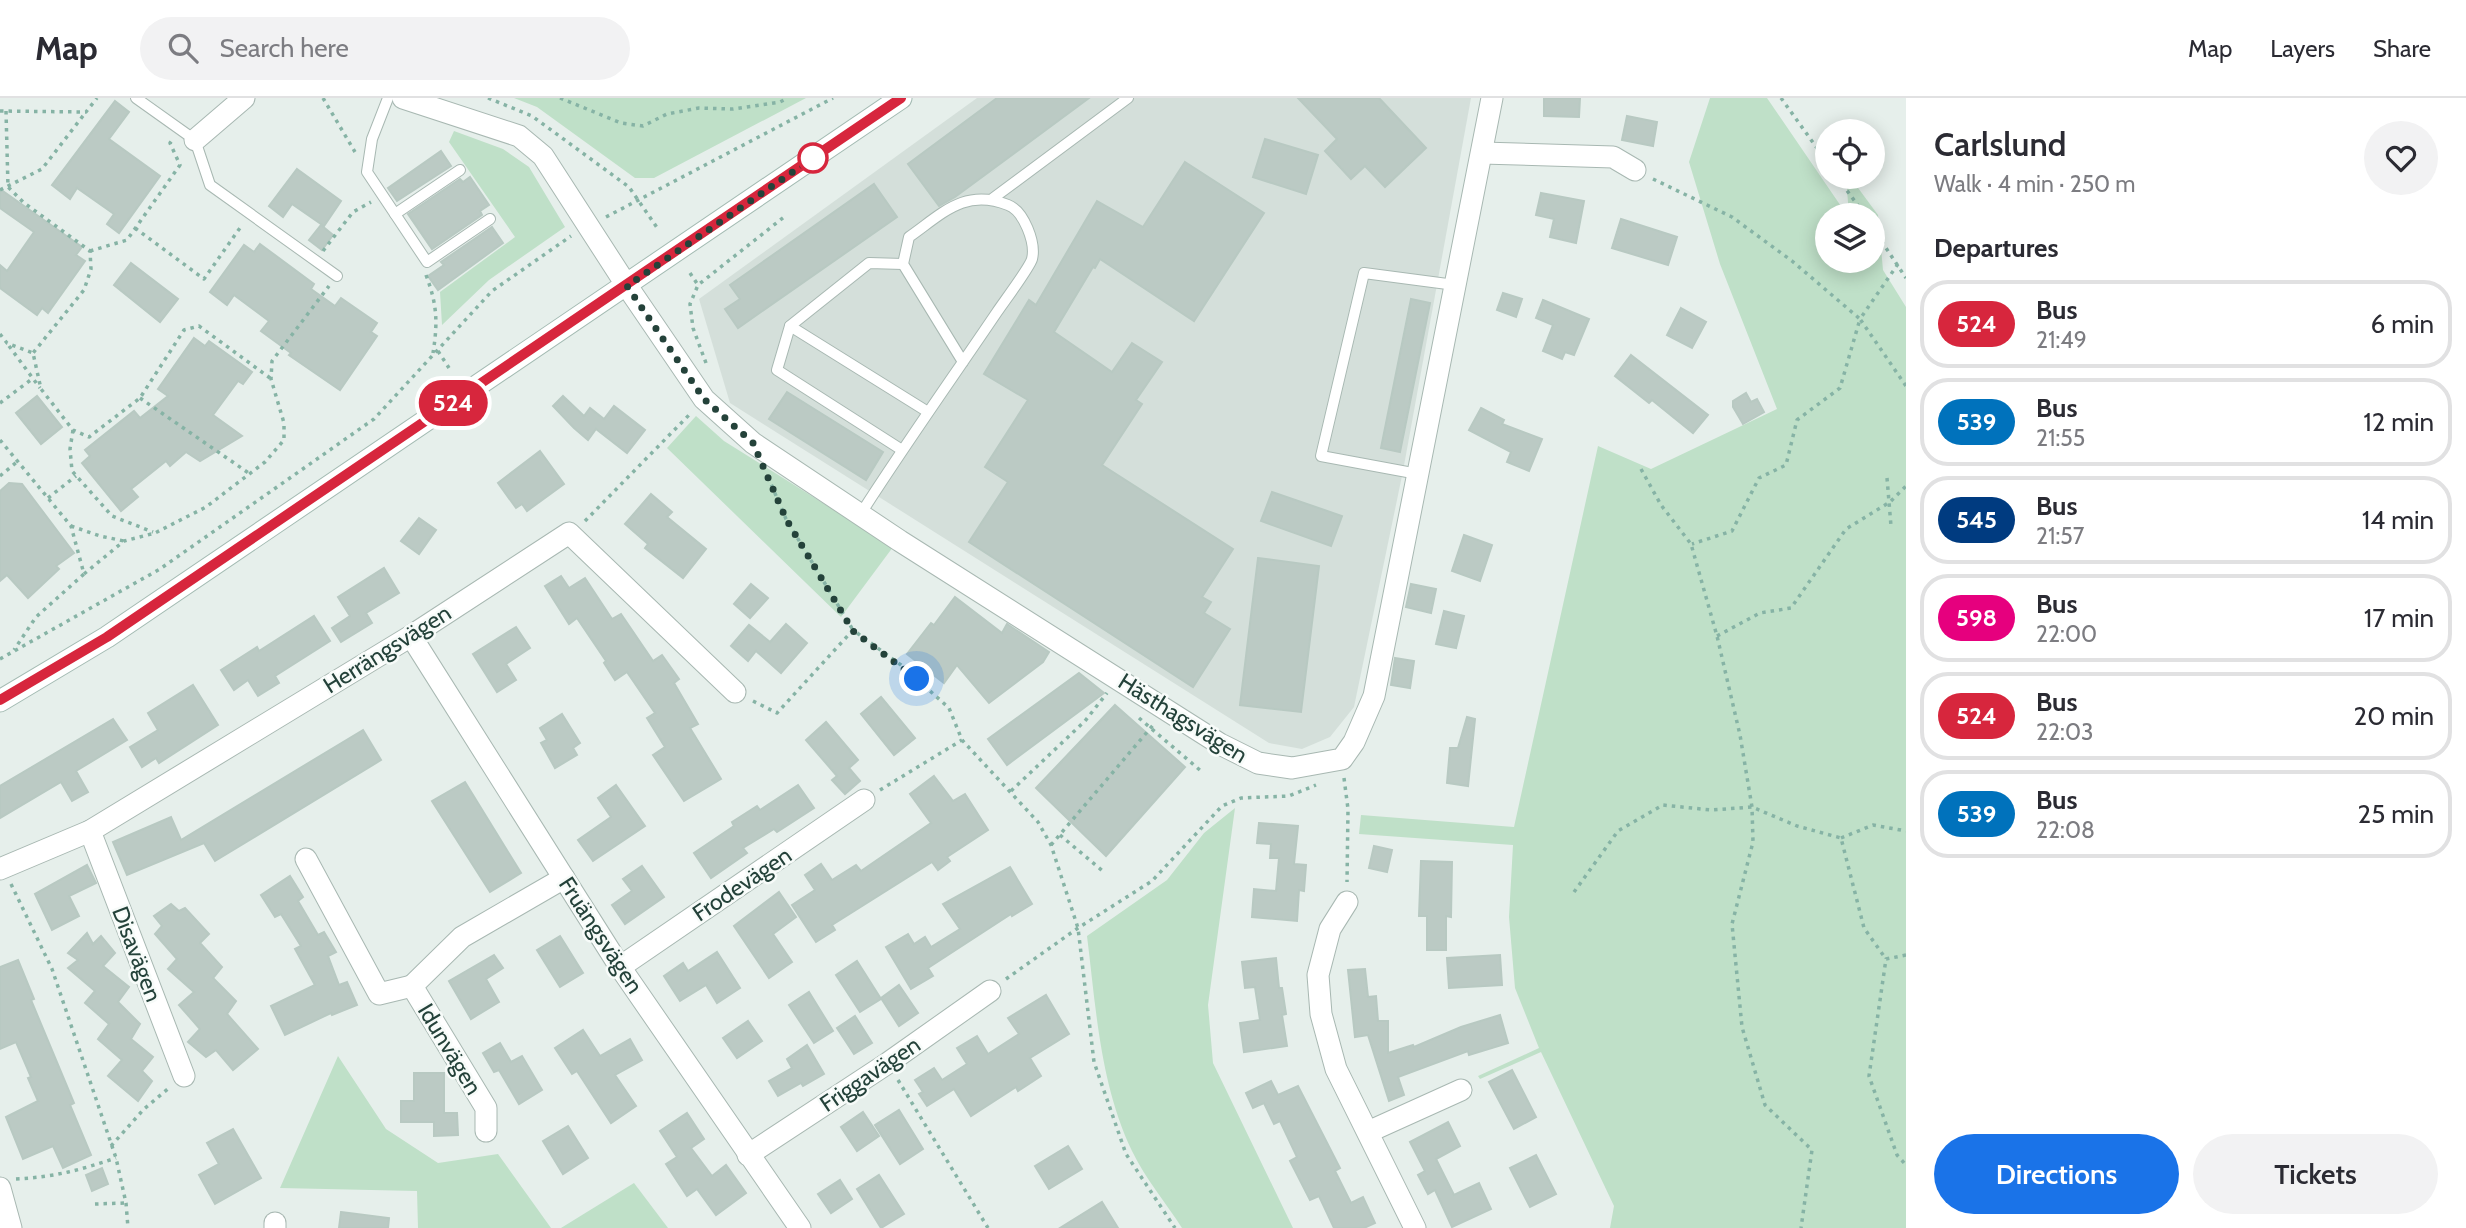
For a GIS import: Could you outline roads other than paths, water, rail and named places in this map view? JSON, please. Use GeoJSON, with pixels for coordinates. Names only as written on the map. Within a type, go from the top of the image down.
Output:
{"type":"FeatureCollection","features":[{"type":"Feature","properties":{"kind":"street"},"geometry":{"type":"LineString","coordinates":[[187,135],[244,98]]}},
{"type":"Feature","properties":{"kind":"street","name":"Hästhagsvägen"},"geometry":{"type":"LineString","coordinates":[[403,98],[452,106],[519,136],[543,156],[704,399],[753,443],[1114,690],[1167,710],[1220,744],[1258,763],[1292,768],[1342,759],[1354,742],[1374,696],[1418,474]]}},
{"type":"Feature","properties":{"kind":"street"},"geometry":{"type":"LineString","coordinates":[[0,701],[107,637],[901,98]]}},
{"type":"Feature","properties":{"kind":"street"},"geometry":{"type":"LineString","coordinates":[[1418,474],[1492,98]]}},
{"type":"Feature","properties":{"kind":"street"},"geometry":{"type":"LineString","coordinates":[[1482,153],[1613,157],[1635,170]]}},
{"type":"Feature","properties":{"kind":"street","name":"Herrängsvägen"},"geometry":{"type":"LineString","coordinates":[[2,869],[90,831],[411,636],[569,533],[735,692]]}},
{"type":"Feature","properties":{"kind":"street","name":"Fruängsvägen"},"geometry":{"type":"LineString","coordinates":[[411,636],[621,967],[800,1228]]}},
{"type":"Feature","properties":{"kind":"street","name":"Frodevägen"},"geometry":{"type":"LineString","coordinates":[[621,967],[864,800]]}},
{"type":"Feature","properties":{"kind":"street","name":"Disavägen"},"geometry":{"type":"LineString","coordinates":[[90,831],[184,1076]]}},
{"type":"Feature","properties":{"kind":"street"},"geometry":{"type":"LineString","coordinates":[[306,859],[379,994],[412,986]]}},
{"type":"Feature","properties":{"kind":"street","name":"Idunvägen"},"geometry":{"type":"LineString","coordinates":[[486,1131],[486,1108],[412,986],[463,937],[564,878]]}},
{"type":"Feature","properties":{"kind":"street"},"geometry":{"type":"LineString","coordinates":[[1347,902],[1330,929],[1318,975],[1321,1014],[1336,1069],[1415,1228]]}},
{"type":"Feature","properties":{"kind":"street","name":"Friggavägen"},"geometry":{"type":"LineString","coordinates":[[748,1155],[888,1063],[990,991]]}},
{"type":"Feature","properties":{"kind":"street"},"geometry":{"type":"LineString","coordinates":[[1368,1132],[1461,1090]]}},
{"type":"Feature","properties":{"kind":"street"},"geometry":{"type":"LineString","coordinates":[[6,1183],[11,1228]]}},
{"type":"Feature","properties":{"kind":"lane"},"geometry":{"type":"LineString","coordinates":[[136,98],[187,135],[210,185],[337,276]]}},
{"type":"Feature","properties":{"kind":"lane"},"geometry":{"type":"LineString","coordinates":[[388,98],[372,138],[367,172],[427,262],[489,219]]}},
{"type":"Feature","properties":{"kind":"lane"},"geometry":{"type":"LineString","coordinates":[[992,198],[1128,98]]}},
{"type":"Feature","properties":{"kind":"lane"},"geometry":{"type":"LineString","coordinates":[[395,214],[460,170]]}},
{"type":"Feature","properties":{"kind":"lane"},"geometry":{"type":"LineString","coordinates":[[860,515],[1032,260],[1029,229],[1015,207],[992,198],[964,200],[909,237],[903,264],[963,362]]}},
{"type":"Feature","properties":{"kind":"lane"},"geometry":{"type":"LineString","coordinates":[[902,450],[777,370],[790,326],[869,263],[903,264]]}},
{"type":"Feature","properties":{"kind":"lane"},"geometry":{"type":"LineString","coordinates":[[1418,474],[1321,456],[1364,273],[1455,285]]}},
{"type":"Feature","properties":{"kind":"lane"},"geometry":{"type":"LineString","coordinates":[[790,326],[928,412]]}}]}
